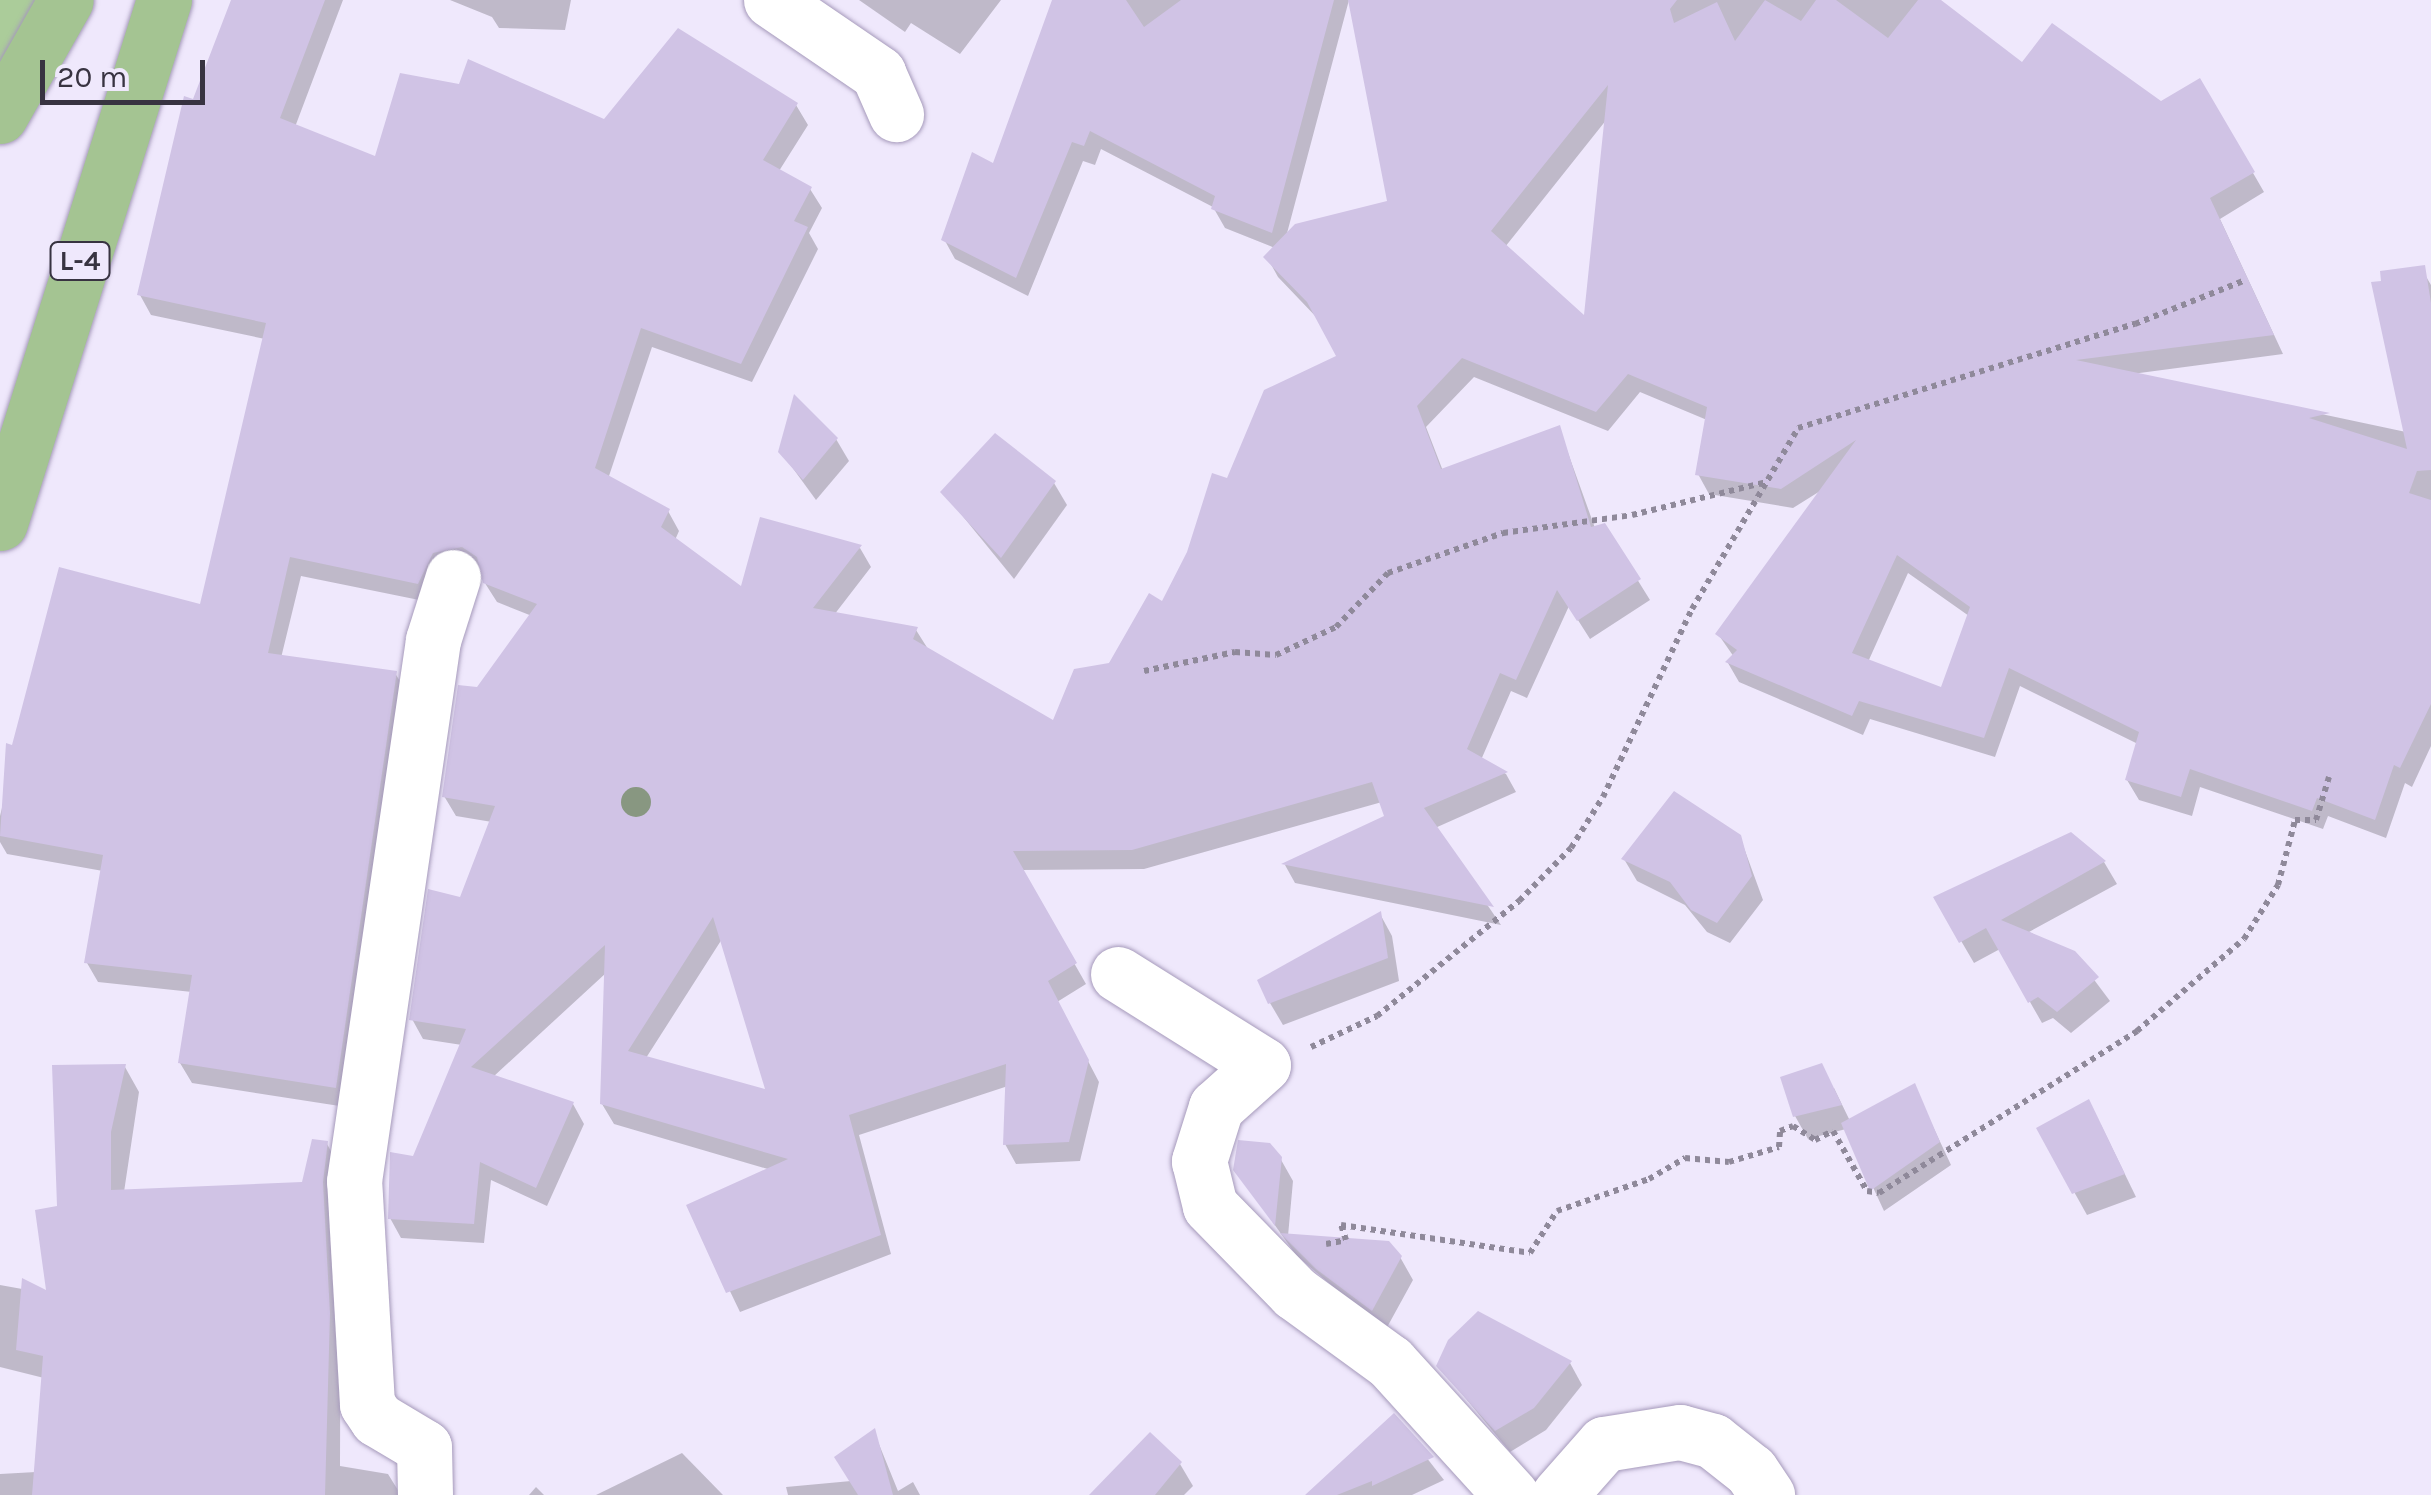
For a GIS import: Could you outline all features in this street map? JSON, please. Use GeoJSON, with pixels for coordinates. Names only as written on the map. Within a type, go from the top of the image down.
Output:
{"type":"FeatureCollection","features":[{"type":"Feature","properties":{"kind":"main road"},"geometry":{"type":"LineString","coordinates":[[0,116],[66,0]]}},
{"type":"Feature","properties":{"kind":"main road","name":"L-4"},"geometry":{"type":"LineString","coordinates":[[0,523],[164,0]]}},
{"type":"Feature","properties":{"kind":"street"},"geometry":{"type":"LineString","coordinates":[[771,0],[878,74],[896,114]]}},
{"type":"Feature","properties":{"kind":"street"},"geometry":{"type":"LineString","coordinates":[[425,1495],[424,1448],[377,1419],[367,1404],[354,1181],[430,660],[453,576]]}},
{"type":"Feature","properties":{"kind":"street"},"geometry":{"type":"LineString","coordinates":[[1118,974],[1263,1066],[1216,1107],[1199,1161],[1210,1206],[1296,1293],[1390,1362],[1510,1495]]}},
{"type":"Feature","properties":{"kind":"street"},"geometry":{"type":"LineString","coordinates":[[1560,1495],[1604,1444],[1680,1432],[1713,1441],[1751,1471],[1768,1495]]}},
{"type":"Feature","properties":{"kind":"path"},"geometry":{"type":"LineString","coordinates":[[1263,1066],[1377,1016],[1519,901],[1570,848],[1603,797],[1692,609],[1798,428],[2135,324],[2242,281]]}},
{"type":"Feature","properties":{"kind":"path"},"geometry":{"type":"LineString","coordinates":[[1144,671],[1235,652],[1276,655],[1336,626],[1388,573],[1503,533],[1632,514],[1768,482]]}},
{"type":"Feature","properties":{"kind":"path"},"geometry":{"type":"LineString","coordinates":[[1262,1258],[1346,1240],[1341,1225],[1530,1253],[1557,1211],[1649,1179],[1685,1158],[1729,1162],[1778,1147],[1780,1131],[1793,1126],[1815,1140],[1833,1131],[1867,1191],[1879,1193],[2137,1030],[2244,939],[2278,885],[2296,820],[2316,820],[2330,778]]}},
{"type":"Feature","properties":{"kind":"green space"},"geometry":{"type":"Polygon","coordinates":[[[0,0],[38,0],[0,68],[0,0]]]}},
{"type":"Feature","properties":{"kind":"building"},"geometry":{"type":"Polygon","coordinates":[[[231,0],[325,0],[280,118],[375,156],[400,73],[459,84],[468,59],[604,119],[678,28],[798,103],[763,160],[812,187],[794,221],[808,227],[741,364],[641,328],[595,468],[670,509],[661,527],[741,586],[760,517],[862,545],[813,608],[918,627],[913,639],[1053,720],[1074,669],[1109,663],[1149,593],[1162,601],[1187,552],[1212,473],[1227,478],[1264,390],[1336,356],[1307,302],[1263,257],[1295,224],[1387,201],[1348,0],[1677,0],[1670,9],[1674,23],[1717,2],[1735,41],[1765,0],[1801,21],[1816,0],[1836,0],[1888,38],[1918,0],[1941,0],[2022,62],[2052,23],[2161,101],[2200,78],[2255,172],[2210,198],[2274,335],[2076,360],[2330,413],[2309,418],[2407,449],[2371,282],[2381,281],[2380,271],[2425,265],[2431,303],[2431,470],[2417,471],[2409,493],[2431,500],[2431,704],[2400,768],[2394,765],[2375,820],[2317,798],[2312,811],[2190,769],[2181,797],[2125,780],[2139,732],[2009,668],[1984,738],[1859,701],[1852,716],[1725,662],[1737,650],[1715,634],[1856,440],[1781,489],[1695,475],[1707,407],[1628,374],[1596,412],[1462,358],[1417,406],[1441,469],[1560,425],[1591,527],[1605,523],[1641,579],[1577,621],[1557,590],[1516,680],[1500,673],[1467,749],[1508,772],[1424,808],[1494,907],[1281,864],[1384,816],[1372,782],[1132,850],[1013,851],[1077,963],[1048,981],[1089,1060],[1069,1142],[1003,1145],[1006,1064],[849,1115],[881,1235],[726,1293],[686,1205],[788,1159],[600,1104],[605,945],[471,1067],[574,1102],[536,1188],[480,1162],[474,1224],[388,1219],[390,1152],[413,1156],[466,1029],[409,1020],[428,889],[460,897],[495,806],[442,797],[458,685],[477,687],[537,604],[483,583],[477,557],[462,547],[433,553],[418,584],[290,557],[268,653],[397,671],[336,1088],[178,1063],[192,975],[84,963],[103,855],[0,836],[6,743],[12,745],[59,567],[200,604],[266,323],[137,295],[184,96],[193,99],[231,0]],[[1608,85],[1491,231],[1584,315],[1608,85]],[[1897,555],[1852,653],[1941,687],[1970,607],[1897,555]],[[713,917],[628,1051],[765,1089],[713,917]]]}},
{"type":"Feature","properties":{"kind":"building"},"geometry":{"type":"Polygon","coordinates":[[[1052,0],[1126,0],[1144,27],[1181,0],[1334,0],[1272,233],[1211,209],[1215,196],[1090,131],[1084,146],[1072,142],[1016,278],[941,240],[972,152],[993,163],[1052,0]]]}},
{"type":"Feature","properties":{"kind":"building"},"geometry":{"type":"Polygon","coordinates":[[[794,394],[838,438],[803,480],[778,452],[794,394]]]}},
{"type":"Feature","properties":{"kind":"building"},"geometry":{"type":"Polygon","coordinates":[[[995,433],[1056,481],[1001,558],[940,492],[995,433]]]}},
{"type":"Feature","properties":{"kind":"building"},"geometry":{"type":"Polygon","coordinates":[[[1674,791],[1741,835],[1752,876],[1717,923],[1691,910],[1670,882],[1621,859],[1674,791]]]}},
{"type":"Feature","properties":{"kind":"building"},"geometry":{"type":"Polygon","coordinates":[[[2071,832],[2106,861],[2001,920],[2075,951],[2099,977],[2057,1012],[2038,997],[2028,1003],[1986,928],[1959,943],[1933,897],[2071,832]]]}},
{"type":"Feature","properties":{"kind":"building"},"geometry":{"type":"Polygon","coordinates":[[[1381,911],[1388,958],[1268,1004],[1257,980],[1381,911]]]}},
{"type":"Feature","properties":{"kind":"building"},"geometry":{"type":"Polygon","coordinates":[[[1822,1063],[1842,1105],[1793,1117],[1780,1077],[1822,1063]]]}},
{"type":"Feature","properties":{"kind":"building"},"geometry":{"type":"Polygon","coordinates":[[[126,1064],[111,1132],[111,1190],[302,1182],[312,1139],[328,1141],[323,1182],[330,1313],[325,1495],[32,1495],[43,1356],[16,1350],[22,1278],[46,1290],[35,1210],[57,1206],[52,1065],[126,1064]]]}},
{"type":"Feature","properties":{"kind":"building"},"geometry":{"type":"Polygon","coordinates":[[[1915,1083],[1940,1142],[1870,1191],[1841,1123],[1915,1083]]]}},
{"type":"Feature","properties":{"kind":"building"},"geometry":{"type":"Polygon","coordinates":[[[2089,1099],[2125,1174],[2072,1194],[2036,1128],[2089,1099]]]}},
{"type":"Feature","properties":{"kind":"building"},"geometry":{"type":"Polygon","coordinates":[[[1238,1140],[1270,1143],[1282,1157],[1275,1226],[1233,1170],[1238,1140]]]}},
{"type":"Feature","properties":{"kind":"building"},"geometry":{"type":"Polygon","coordinates":[[[1280,1233],[1389,1241],[1402,1256],[1372,1311],[1316,1269],[1280,1233]]]}},
{"type":"Feature","properties":{"kind":"building"},"geometry":{"type":"Polygon","coordinates":[[[1478,1311],[1572,1361],[1534,1408],[1495,1431],[1436,1366],[1448,1340],[1478,1311]]]}},
{"type":"Feature","properties":{"kind":"building"},"geometry":{"type":"Polygon","coordinates":[[[1394,1413],[1434,1457],[1372,1486],[1372,1481],[1337,1495],[1305,1495],[1394,1413]]]}},
{"type":"Feature","properties":{"kind":"building"},"geometry":{"type":"Polygon","coordinates":[[[875,1428],[893,1495],[858,1495],[834,1457],[875,1428]]]}},
{"type":"Feature","properties":{"kind":"building"},"geometry":{"type":"Polygon","coordinates":[[[1150,1432],[1182,1462],[1155,1495],[1089,1495],[1150,1432]]]}}]}
